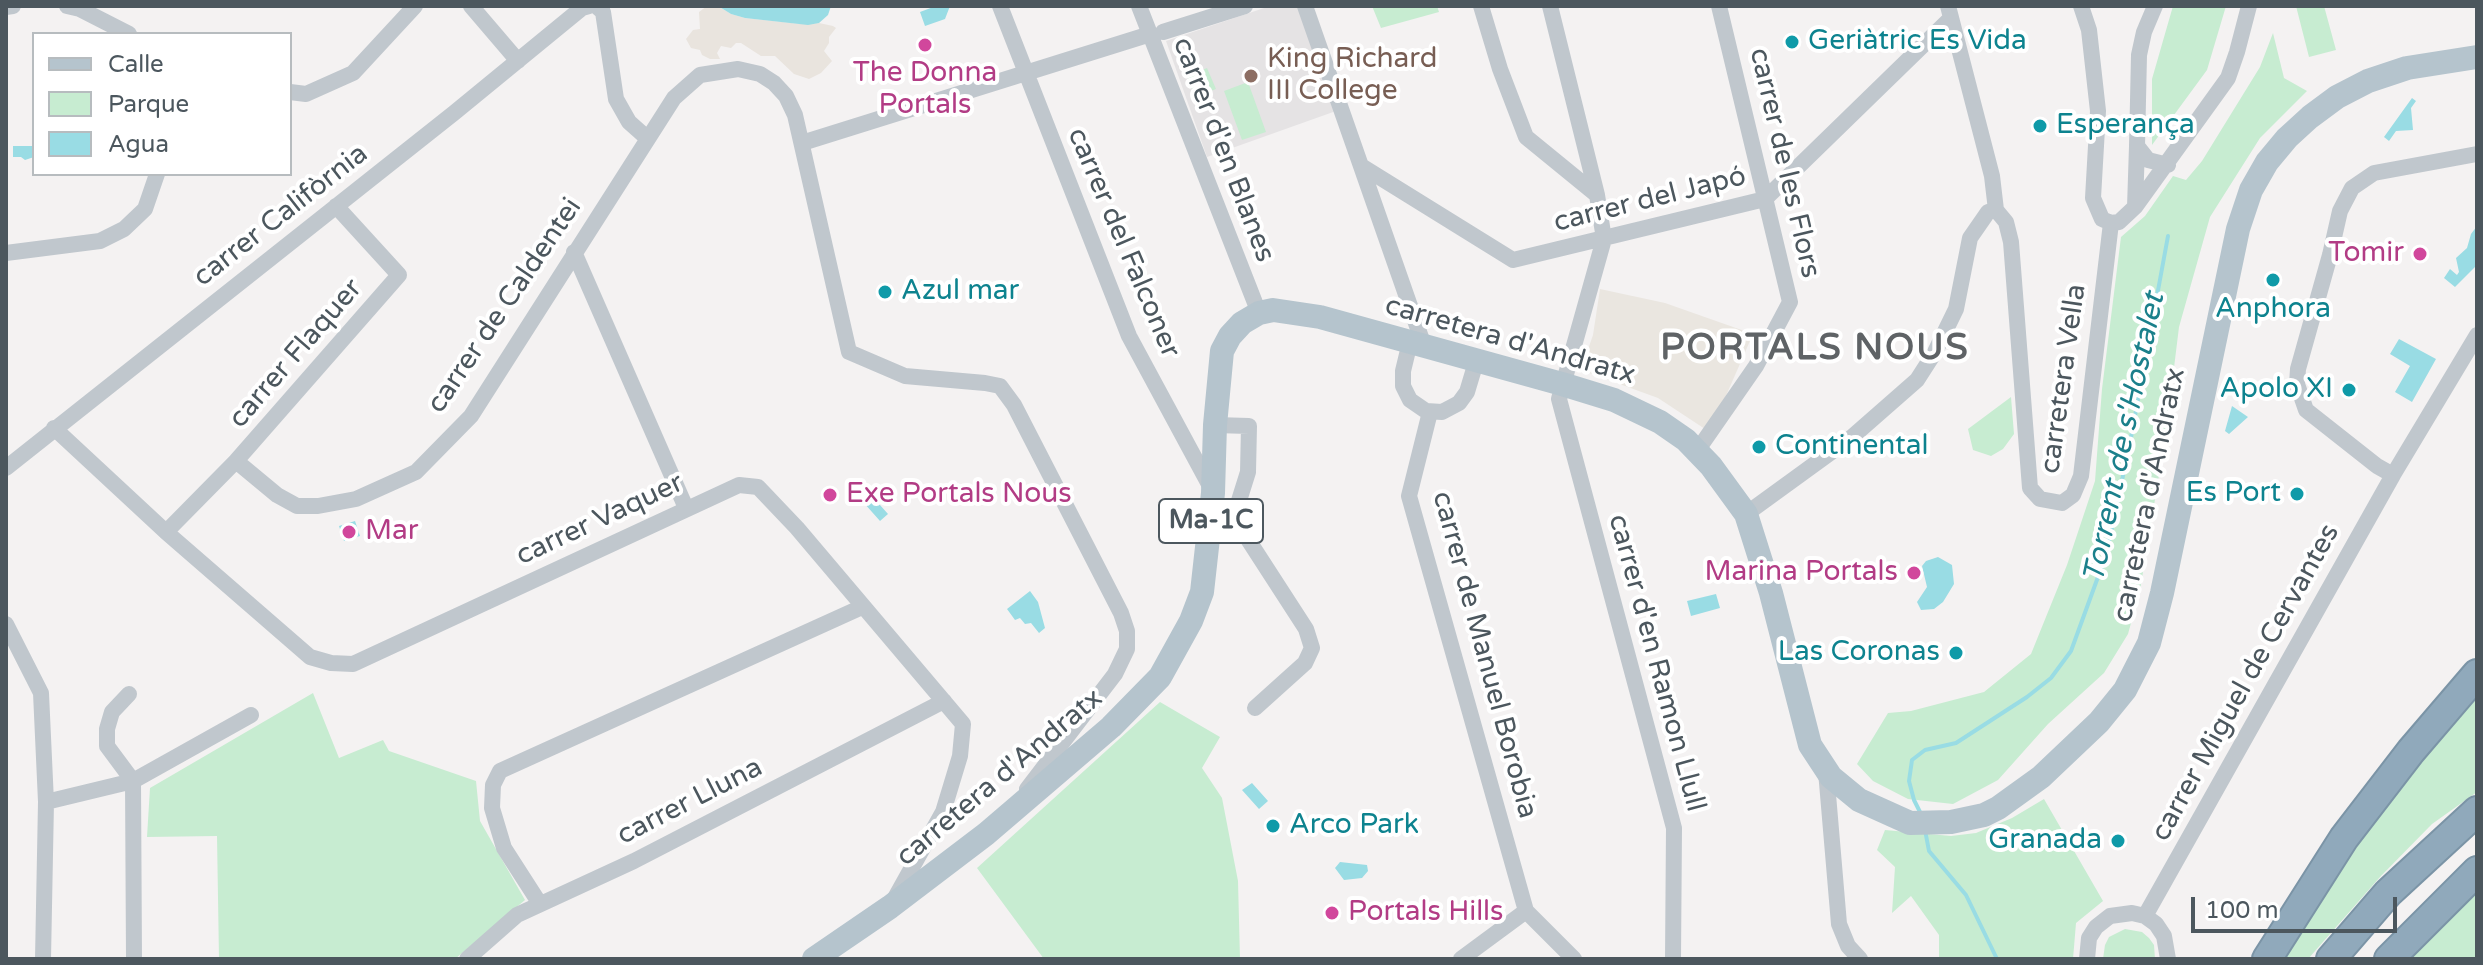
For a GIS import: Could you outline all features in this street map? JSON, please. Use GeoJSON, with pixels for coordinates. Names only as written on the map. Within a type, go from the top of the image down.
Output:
{"type":"FeatureCollection","features":[{"type":"Feature","properties":{"kind":"highway"},"geometry":{"type":"LineString","coordinates":[[2267,959],[2344,838],[2411,751],[2475,677]]}},
{"type":"Feature","properties":{"kind":"highway"},"geometry":{"type":"LineString","coordinates":[[2331,959],[2388,893],[2477,811]]}},
{"type":"Feature","properties":{"kind":"highway"},"geometry":{"type":"LineString","coordinates":[[2389,959],[2477,871]]}},
{"type":"Feature","properties":{"kind":"main road","name":"carretera d'Andratx"},"geometry":{"type":"LineString","coordinates":[[814,959],[890,907],[1004,819],[1111,727],[1166,668],[1191,621],[1202,592],[1213,493],[1222,351],[1235,330],[1259,313],[1273,310],[1304,314],[1562,384],[1646,413],[1697,451],[1746,514],[1771,593],[1810,745],[1826,771],[1859,800],[1898,819],[1924,824],[1951,822],[1984,815],[1998,808],[2041,777],[2099,722],[2125,690],[2149,643],[2238,229],[2251,190],[2267,162],[2310,117],[2337,97],[2368,81],[2407,68],[2477,57]]}},
{"type":"Feature","properties":{"kind":"street"},"geometry":{"type":"LineString","coordinates":[[6,7],[13,6]]}},
{"type":"Feature","properties":{"kind":"street"},"geometry":{"type":"LineString","coordinates":[[67,6],[80,9],[125,32]]}},
{"type":"Feature","properties":{"kind":"street"},"geometry":{"type":"LineString","coordinates":[[292,92],[306,94],[353,73],[415,6]]}},
{"type":"Feature","properties":{"kind":"street"},"geometry":{"type":"LineString","coordinates":[[471,6],[518,61]]}},
{"type":"Feature","properties":{"kind":"street","name":"carrer Califòrnia"},"geometry":{"type":"LineString","coordinates":[[6,468],[582,8],[589,6]]}},
{"type":"Feature","properties":{"kind":"street"},"geometry":{"type":"LineString","coordinates":[[596,6],[603,12],[616,99],[629,122],[647,138]]}},
{"type":"Feature","properties":{"kind":"street","name":"carrer del Falconer"},"geometry":{"type":"LineString","coordinates":[[1000,6],[1129,336],[1213,493]]}},
{"type":"Feature","properties":{"kind":"street","name":"carrer d'en Blanes"},"geometry":{"type":"LineString","coordinates":[[1139,6],[1259,313]]}},
{"type":"Feature","properties":{"kind":"street"},"geometry":{"type":"LineString","coordinates":[[1163,32],[1207,11],[1245,6]]}},
{"type":"Feature","properties":{"kind":"street"},"geometry":{"type":"LineString","coordinates":[[1305,6],[1363,167],[1417,344],[1403,371],[1403,386],[1414,404],[1430,412],[1446,410],[1459,403],[1467,392],[1476,362]]}},
{"type":"Feature","properties":{"kind":"street"},"geometry":{"type":"LineString","coordinates":[[1481,6],[1500,69],[1526,137],[1597,195]]}},
{"type":"Feature","properties":{"kind":"street"},"geometry":{"type":"LineString","coordinates":[[1550,6],[1597,195],[1604,239],[1562,384]]}},
{"type":"Feature","properties":{"kind":"street","name":"carrer de les Flors"},"geometry":{"type":"LineString","coordinates":[[1697,451],[1756,366],[1790,302],[1719,6]]}},
{"type":"Feature","properties":{"kind":"street"},"geometry":{"type":"LineString","coordinates":[[2081,6],[2089,30],[2098,111],[2093,198],[2102,219],[2111,223],[2119,222],[2135,207],[2228,78],[2249,6]]}},
{"type":"Feature","properties":{"kind":"street"},"geometry":{"type":"LineString","coordinates":[[2135,207],[2139,55],[2155,6]]}},
{"type":"Feature","properties":{"kind":"street"},"geometry":{"type":"LineString","coordinates":[[1746,514],[1852,437],[1917,380],[1956,309],[1970,238],[1988,212],[1996,210],[1992,176],[1950,12]]}},
{"type":"Feature","properties":{"kind":"street","name":"carrer del Japó"},"geometry":{"type":"LineString","coordinates":[[1363,167],[1513,260],[1765,199],[1950,12]]}},
{"type":"Feature","properties":{"kind":"street"},"geometry":{"type":"LineString","coordinates":[[1004,819],[1115,674],[1127,649],[1124,622],[1021,418],[1000,386],[905,376],[849,352],[802,143],[1144,36]]}},
{"type":"Feature","properties":{"kind":"street","name":"carrer de Caldentei"},"geometry":{"type":"LineString","coordinates":[[236,461],[277,495],[297,506],[318,506],[356,499],[416,472],[471,416],[647,138],[674,98],[693,79],[715,71],[738,69],[760,74],[786,96],[802,143]]}},
{"type":"Feature","properties":{"kind":"street"},"geometry":{"type":"LineString","coordinates":[[2137,146],[2148,160],[2168,165]]}},
{"type":"Feature","properties":{"kind":"street"},"geometry":{"type":"LineString","coordinates":[[2393,475],[2306,410],[2297,384],[2298,369],[2340,211],[2352,188],[2374,173],[2477,154]]}},
{"type":"Feature","properties":{"kind":"street"},"geometry":{"type":"LineString","coordinates":[[6,253],[100,241],[124,229],[145,209],[156,176]]}},
{"type":"Feature","properties":{"kind":"street","name":"carrer Flaquer"},"geometry":{"type":"LineString","coordinates":[[166,532],[236,461],[399,275],[336,206]]}},
{"type":"Feature","properties":{"kind":"street","name":"carretera Vella"},"geometry":{"type":"LineString","coordinates":[[1996,210],[2006,222],[2011,242],[2030,488],[2040,499],[2062,503],[2073,495],[2081,476],[2111,223]]}},
{"type":"Feature","properties":{"kind":"street"},"geometry":{"type":"LineString","coordinates":[[574,252],[686,508]]}},
{"type":"Feature","properties":{"kind":"street","name":"carrer Miguel de Cervantes"},"geometry":{"type":"LineString","coordinates":[[2145,916],[2393,475],[2477,335]]}},
{"type":"Feature","properties":{"kind":"street","name":"carrer d'en Ramon Llull"},"geometry":{"type":"LineString","coordinates":[[1562,384],[1559,399],[1674,828],[1673,959]]}},
{"type":"Feature","properties":{"kind":"street","name":"carrer de Manuel Borobia"},"geometry":{"type":"LineString","coordinates":[[1430,412],[1409,496],[1526,911]]}},
{"type":"Feature","properties":{"kind":"street"},"geometry":{"type":"LineString","coordinates":[[1215,425],[1249,426],[1248,472],[1237,507],[1240,527],[1306,629],[1312,648],[1305,663],[1255,708]]}},
{"type":"Feature","properties":{"kind":"street","name":"carrer Vaquer"},"geometry":{"type":"LineString","coordinates":[[54,428],[166,532],[310,657],[331,663],[353,664],[686,508],[739,485],[758,487],[797,528],[963,724],[960,756],[943,812],[890,907]]}},
{"type":"Feature","properties":{"kind":"street"},"geometry":{"type":"LineString","coordinates":[[540,904],[504,848],[492,808],[493,785],[500,771],[862,607]]}},
{"type":"Feature","properties":{"kind":"street"},"geometry":{"type":"LineString","coordinates":[[6,624],[41,693],[46,802],[43,959]]}},
{"type":"Feature","properties":{"kind":"street"},"geometry":{"type":"LineString","coordinates":[[129,694],[112,712],[107,729],[107,746],[133,781],[134,959]]}},
{"type":"Feature","properties":{"kind":"street","name":"carrer Lluna"},"geometry":{"type":"LineString","coordinates":[[467,959],[517,915],[634,861],[944,701]]}},
{"type":"Feature","properties":{"kind":"street"},"geometry":{"type":"LineString","coordinates":[[46,802],[133,781],[251,715]]}},
{"type":"Feature","properties":{"kind":"street"},"geometry":{"type":"LineString","coordinates":[[1826,771],[1839,924],[1848,946],[1860,959]]}},
{"type":"Feature","properties":{"kind":"street"},"geometry":{"type":"LineString","coordinates":[[1461,959],[1526,911],[1574,959]]}},
{"type":"Feature","properties":{"kind":"street"},"geometry":{"type":"LineString","coordinates":[[2087,959],[2089,938],[2096,927],[2106,918],[2119,913],[2145,916],[2156,924],[2164,936],[2168,959]]}},
{"type":"Feature","properties":{"kind":"shaded area","name":"King Richard III College"},"geometry":{"type":"Polygon","coordinates":[[[1270,6],[1298,6],[1336,111],[1207,157],[1166,41],[1270,6]]]}},
{"type":"Feature","properties":{"kind":"shaded area"},"geometry":{"type":"Polygon","coordinates":[[[1600,289],[1665,303],[1753,334],[1725,398],[1705,429],[1658,398],[1581,370],[1593,335],[1600,289]]]}},
{"type":"Feature","properties":{"kind":"green space"},"geometry":{"type":"Polygon","coordinates":[[[1372,6],[1437,6],[1439,12],[1381,28],[1372,6]]]}},
{"type":"Feature","properties":{"kind":"green space"},"geometry":{"type":"Polygon","coordinates":[[[2173,6],[2226,6],[2207,70],[2152,145],[2152,79],[2173,6]]]}},
{"type":"Feature","properties":{"kind":"green space"},"geometry":{"type":"Polygon","coordinates":[[[2296,6],[2324,6],[2336,50],[2309,57],[2296,6]]]}},
{"type":"Feature","properties":{"kind":"green space"},"geometry":{"type":"Polygon","coordinates":[[[2273,33],[2284,78],[2307,91],[2260,138],[2210,217],[2179,327],[2166,433],[2140,590],[2128,634],[2104,673],[2048,724],[1998,780],[1953,804],[1908,799],[1873,781],[1857,764],[1888,713],[1911,711],[1984,692],[2031,654],[2067,565],[2095,481],[2102,389],[2121,237],[2145,216],[2173,176],[2186,180],[2202,161],[2260,67],[2273,33]]]}},
{"type":"Feature","properties":{"kind":"green space"},"geometry":{"type":"Polygon","coordinates":[[[1207,68],[1216,89],[1195,97],[1187,76],[1207,68]]]}},
{"type":"Feature","properties":{"kind":"green space"},"geometry":{"type":"Polygon","coordinates":[[[1248,82],[1266,132],[1242,140],[1224,91],[1248,82]]]}},
{"type":"Feature","properties":{"kind":"green space"},"geometry":{"type":"Polygon","coordinates":[[[2011,397],[2014,434],[2003,449],[1991,456],[1973,450],[1968,429],[2011,397]]]}},
{"type":"Feature","properties":{"kind":"green space"},"geometry":{"type":"Polygon","coordinates":[[[2477,688],[2477,792],[2432,824],[2380,877],[2308,959],[2277,959],[2326,884],[2477,688]]]}},
{"type":"Feature","properties":{"kind":"green space"},"geometry":{"type":"Polygon","coordinates":[[[313,693],[339,758],[383,740],[389,751],[476,781],[480,821],[525,900],[455,959],[219,959],[217,836],[147,837],[150,788],[313,693]]]}},
{"type":"Feature","properties":{"kind":"green space"},"geometry":{"type":"Polygon","coordinates":[[[1160,702],[1220,737],[1202,768],[1222,798],[1238,881],[1240,959],[1044,959],[977,868],[1160,702]]]}},
{"type":"Feature","properties":{"kind":"green space"},"geometry":{"type":"Polygon","coordinates":[[[2044,799],[2103,901],[2076,923],[2073,959],[1939,959],[1939,935],[1911,896],[1892,913],[1895,867],[1877,850],[1885,830],[1951,836],[1976,833],[2012,818],[2044,799]]]}},
{"type":"Feature","properties":{"kind":"green space"},"geometry":{"type":"Polygon","coordinates":[[[2477,889],[2477,959],[2409,959],[2477,889]]]}},
{"type":"Feature","properties":{"kind":"green space"},"geometry":{"type":"Polygon","coordinates":[[[2125,929],[2142,932],[2149,938],[2154,945],[2155,959],[2103,959],[2109,937],[2125,929]]]}},
{"type":"Feature","properties":{"kind":"sand"},"geometry":{"type":"Polygon","coordinates":[[[707,6],[718,6],[745,18],[833,26],[836,28],[824,51],[832,61],[821,73],[809,79],[794,74],[775,56],[761,56],[741,43],[731,48],[721,46],[717,53],[720,59],[710,59],[700,50],[691,48],[686,39],[693,30],[700,29],[699,12],[707,6]]]}},
{"type":"Feature","properties":{"kind":"water"},"geometry":{"type":"Polygon","coordinates":[[[718,6],[831,6],[828,15],[819,23],[808,25],[745,18],[718,6]]]}},
{"type":"Feature","properties":{"kind":"water"},"geometry":{"type":"Polygon","coordinates":[[[936,6],[950,6],[945,19],[925,26],[920,12],[936,6]]]}},
{"type":"Feature","properties":{"kind":"water"},"geometry":{"type":"Polygon","coordinates":[[[2412,98],[2416,101],[2411,108],[2413,130],[2396,131],[2389,141],[2384,137],[2412,98]]]}},
{"type":"Feature","properties":{"kind":"water"},"geometry":{"type":"Polygon","coordinates":[[[13,146],[32,146],[32,158],[25,160],[13,157],[13,146]]]}},
{"type":"Feature","properties":{"kind":"water"},"geometry":{"type":"Polygon","coordinates":[[[2477,226],[2477,265],[2455,287],[2444,278],[2450,269],[2457,275],[2459,272],[2456,258],[2467,248],[2477,226]]]}},
{"type":"Feature","properties":{"kind":"water"},"geometry":{"type":"Polygon","coordinates":[[[2399,339],[2436,359],[2412,402],[2395,392],[2410,366],[2390,354],[2399,339]]]}},
{"type":"Feature","properties":{"kind":"water"},"geometry":{"type":"Polygon","coordinates":[[[2232,406],[2248,417],[2229,434],[2225,431],[2232,406]]]}},
{"type":"Feature","properties":{"kind":"water"},"geometry":{"type":"Polygon","coordinates":[[[872,496],[888,514],[880,521],[864,503],[872,496]]]}},
{"type":"Feature","properties":{"kind":"water"},"geometry":{"type":"Polygon","coordinates":[[[355,521],[360,536],[344,541],[339,526],[355,521]]]}},
{"type":"Feature","properties":{"kind":"water"},"geometry":{"type":"Polygon","coordinates":[[[1938,557],[1952,565],[1954,584],[1943,602],[1934,609],[1921,610],[1917,602],[1927,587],[1922,566],[1938,557]]]}},
{"type":"Feature","properties":{"kind":"water"},"geometry":{"type":"Polygon","coordinates":[[[1030,591],[1038,602],[1045,628],[1039,633],[1031,623],[1025,624],[1020,618],[1015,620],[1007,609],[1030,591]]]}},
{"type":"Feature","properties":{"kind":"water"},"geometry":{"type":"Polygon","coordinates":[[[1716,594],[1720,608],[1691,616],[1687,601],[1716,594]]]}},
{"type":"Feature","properties":{"kind":"water"},"geometry":{"type":"Polygon","coordinates":[[[1252,783],[1268,801],[1259,809],[1242,790],[1252,783]]]}},
{"type":"Feature","properties":{"kind":"water"},"geometry":{"type":"Polygon","coordinates":[[[1340,862],[1367,865],[1368,871],[1362,878],[1344,880],[1335,868],[1340,862]]]}},
{"type":"Feature","properties":{"kind":"waterway","name":"Torrent de s'Hostalet"},"geometry":{"type":"LineString","coordinates":[[1921,814],[1909,781],[1912,760],[1925,750],[1956,743],[2027,697],[2051,678],[2071,651],[2106,555],[2168,236]]}},
{"type":"Feature","properties":{"kind":"waterway","name":"Torrent de s'Hostalet"},"geometry":{"type":"LineString","coordinates":[[1925,830],[1929,851],[1966,895],[1997,959]]}},
{"type":"Feature","properties":{"kind":"place","name":"Geriàtric Es Vida"},"geometry":{"type":"Point","coordinates":[1792,42]}},
{"type":"Feature","properties":{"kind":"place","name":"The Donna Portals"},"geometry":{"type":"Point","coordinates":[925,45]}},
{"type":"Feature","properties":{"kind":"place","name":"King Richard III College"},"geometry":{"type":"Point","coordinates":[1251,76]}},
{"type":"Feature","properties":{"kind":"place","name":"Esperança"},"geometry":{"type":"Point","coordinates":[2040,126]}},
{"type":"Feature","properties":{"kind":"place","name":"Tomir"},"geometry":{"type":"Point","coordinates":[2420,254]}},
{"type":"Feature","properties":{"kind":"place","name":"Anphora"},"geometry":{"type":"Point","coordinates":[2273,280]}},
{"type":"Feature","properties":{"kind":"place","name":"Azul mar"},"geometry":{"type":"Point","coordinates":[885,292]}},
{"type":"Feature","properties":{"kind":"place","name":"Apolo XI"},"geometry":{"type":"Point","coordinates":[2349,390]}},
{"type":"Feature","properties":{"kind":"place","name":"Continental"},"geometry":{"type":"Point","coordinates":[1759,447]}},
{"type":"Feature","properties":{"kind":"place","name":"Es Port"},"geometry":{"type":"Point","coordinates":[2297,494]}},
{"type":"Feature","properties":{"kind":"place","name":"Exe Portals Nous"},"geometry":{"type":"Point","coordinates":[830,495]}},
{"type":"Feature","properties":{"kind":"place","name":"Mar"},"geometry":{"type":"Point","coordinates":[349,532]}},
{"type":"Feature","properties":{"kind":"place","name":"Marina Portals"},"geometry":{"type":"Point","coordinates":[1914,573]}},
{"type":"Feature","properties":{"kind":"place","name":"Las Coronas"},"geometry":{"type":"Point","coordinates":[1956,653]}},
{"type":"Feature","properties":{"kind":"place","name":"Arco Park"},"geometry":{"type":"Point","coordinates":[1273,826]}},
{"type":"Feature","properties":{"kind":"place","name":"Granada"},"geometry":{"type":"Point","coordinates":[2118,841]}},
{"type":"Feature","properties":{"kind":"place","name":"Portals Hills"},"geometry":{"type":"Point","coordinates":[1332,913]}},
{"type":"Feature","properties":{"kind":"district","name":"PORTALS NOUS"},"geometry":{"type":"Point","coordinates":[1815,350]}}]}
